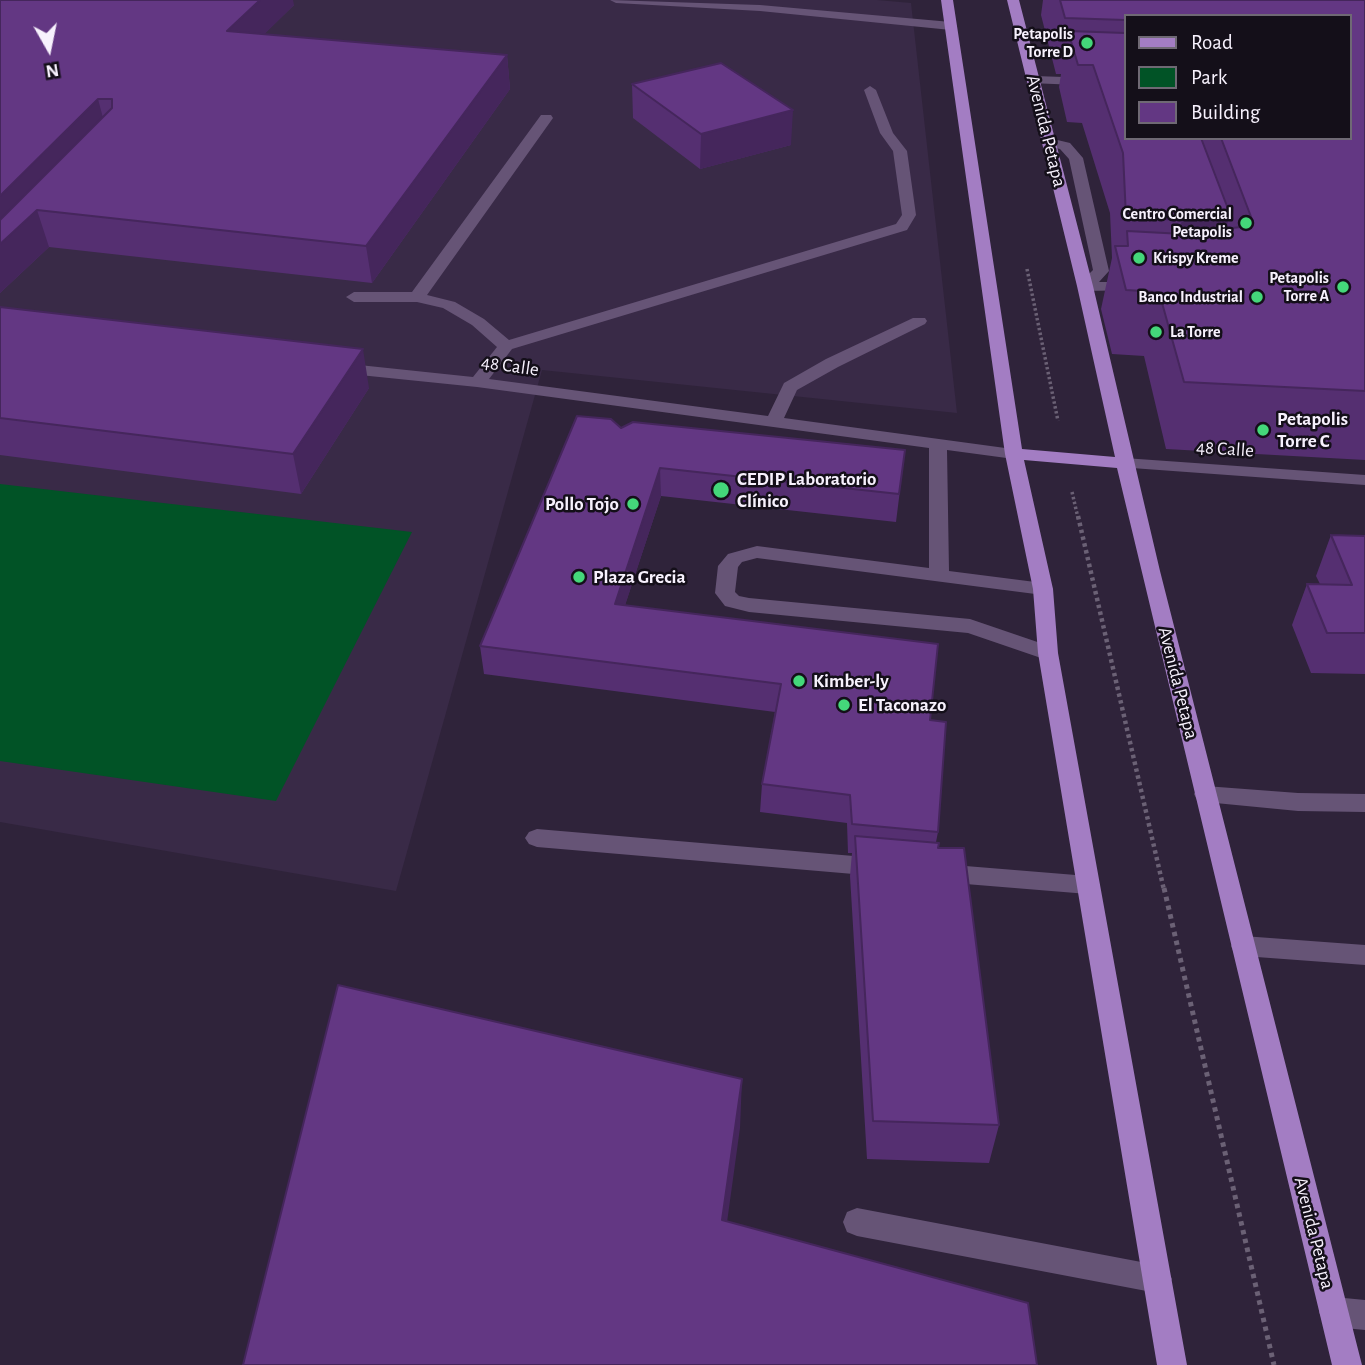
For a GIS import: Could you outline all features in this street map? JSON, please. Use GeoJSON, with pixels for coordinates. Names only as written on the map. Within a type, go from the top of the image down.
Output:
{"type":"FeatureCollection","features":[{"type":"Feature","properties":{"kind":"main road"},"geometry":{"type":"LineString","coordinates":[[947,0],[1014,454],[1043,589],[1048,653],[1172,1365]]}},
{"type":"Feature","properties":{"kind":"main road","name":"Avenida Petapa"},"geometry":{"type":"LineString","coordinates":[[1013,0],[1085,286],[1124,463],[1347,1365]]}},
{"type":"Feature","properties":{"kind":"main road"},"geometry":{"type":"LineString","coordinates":[[1014,454],[1124,463]]}},
{"type":"Feature","properties":{"kind":"street"},"geometry":{"type":"LineString","coordinates":[[616,0],[760,8],[951,26]]}},
{"type":"Feature","properties":{"kind":"street"},"geometry":{"type":"LineString","coordinates":[[1034,80],[1124,83]]}},
{"type":"Feature","properties":{"kind":"street"},"geometry":{"type":"LineString","coordinates":[[478,382],[506,346],[902,227],[909,215],[900,152],[887,133],[870,90]]}},
{"type":"Feature","properties":{"kind":"street"},"geometry":{"type":"LineString","coordinates":[[417,297],[546,118]]}},
{"type":"Feature","properties":{"kind":"street"},"geometry":{"type":"LineString","coordinates":[[1085,286],[1147,288]]}},
{"type":"Feature","properties":{"kind":"street"},"geometry":{"type":"LineString","coordinates":[[354,297],[417,297],[449,305],[478,322],[506,346]]}},
{"type":"Feature","properties":{"kind":"street"},"geometry":{"type":"LineString","coordinates":[[773,423],[790,387],[832,363],[919,321]]}},
{"type":"Feature","properties":{"kind":"street","name":"48 Calle"},"geometry":{"type":"LineString","coordinates":[[327,366],[478,382],[1014,454]]}},
{"type":"Feature","properties":{"kind":"street"},"geometry":{"type":"LineString","coordinates":[[631,426],[638,404]]}},
{"type":"Feature","properties":{"kind":"street"},"geometry":{"type":"LineString","coordinates":[[938,444],[939,574]]}},
{"type":"Feature","properties":{"kind":"street","name":"48 Calle"},"geometry":{"type":"LineString","coordinates":[[1124,463],[1365,480]]}},
{"type":"Feature","properties":{"kind":"street"},"geometry":{"type":"LineString","coordinates":[[1043,589],[757,552],[735,558],[728,566],[725,593],[732,601],[749,605],[970,626],[1048,653]]}},
{"type":"Feature","properties":{"kind":"street"},"geometry":{"type":"LineString","coordinates":[[1205,794],[1298,802],[1365,803]]}},
{"type":"Feature","properties":{"kind":"street"},"geometry":{"type":"LineString","coordinates":[[537,838],[893,869]]}},
{"type":"Feature","properties":{"kind":"street"},"geometry":{"type":"LineString","coordinates":[[920,871],[1088,886]]}},
{"type":"Feature","properties":{"kind":"street"},"geometry":{"type":"LineString","coordinates":[[1244,946],[1365,955]]}},
{"type":"Feature","properties":{"kind":"street"},"geometry":{"type":"LineString","coordinates":[[857,1222],[1157,1279]]}},
{"type":"Feature","properties":{"kind":"street"},"geometry":{"type":"LineString","coordinates":[[1334,1312],[1365,1315]]}},
{"type":"Feature","properties":{"kind":"path"},"geometry":{"type":"LineString","coordinates":[[1025,257],[1065,458],[1274,1365]]}},
{"type":"Feature","properties":{"kind":"shaded area"},"geometry":{"type":"Polygon","coordinates":[[[0,0],[877,0],[911,3],[957,413],[542,370],[396,891],[0,822],[0,0]]]}},
{"type":"Feature","properties":{"kind":"green space"},"geometry":{"type":"Polygon","coordinates":[[[0,484],[412,532],[276,801],[0,761],[0,484]]]}},
{"type":"Feature","properties":{"kind":"building"},"geometry":{"type":"Polygon","coordinates":[[[0,0],[260,0],[227,31],[507,55],[366,246],[37,210],[0,244],[0,220],[112,108],[112,99],[98,99],[0,196],[0,0]]]}},
{"type":"Feature","properties":{"kind":"building"},"geometry":{"type":"Polygon","coordinates":[[[1060,0],[1365,0],[1365,391],[1184,382],[1159,292],[1126,290],[1115,246],[1128,246],[1127,231],[1183,234],[1249,226],[1253,222],[1222,140],[1351,140],[1351,14],[1124,14],[1124,20],[1065,18],[1060,0]]]}},
{"type":"Feature","properties":{"kind":"building"},"geometry":{"type":"Polygon","coordinates":[[[1068,31],[1124,33],[1124,140],[1202,140],[1230,214],[1182,220],[1126,217],[1123,153],[1093,65],[1078,65],[1068,31]]]}},
{"type":"Feature","properties":{"kind":"building"},"geometry":{"type":"Polygon","coordinates":[[[721,63],[793,110],[701,134],[632,84],[721,63]]]}},
{"type":"Feature","properties":{"kind":"building"},"geometry":{"type":"Polygon","coordinates":[[[0,307],[363,349],[293,454],[0,418],[0,307]]]}},
{"type":"Feature","properties":{"kind":"building"},"geometry":{"type":"Polygon","coordinates":[[[577,416],[611,419],[621,428],[633,422],[905,450],[899,494],[660,468],[615,604],[938,644],[930,720],[946,722],[938,832],[852,824],[850,795],[762,784],[781,684],[480,646],[577,416]]]}},
{"type":"Feature","properties":{"kind":"building"},"geometry":{"type":"Polygon","coordinates":[[[1331,535],[1365,536],[1365,633],[1327,633],[1307,584],[1352,585],[1331,535]]]}},
{"type":"Feature","properties":{"kind":"building"},"geometry":{"type":"Polygon","coordinates":[[[855,836],[939,843],[938,848],[964,848],[999,1125],[873,1121],[855,836]]]}},
{"type":"Feature","properties":{"kind":"building"},"geometry":{"type":"Polygon","coordinates":[[[338,985],[742,1079],[722,1220],[1028,1303],[1037,1365],[243,1365],[338,985]]]}},
{"type":"Feature","properties":{"kind":"place","name":"Petapolis Torre D"},"geometry":{"type":"Point","coordinates":[1087,43]}},
{"type":"Feature","properties":{"kind":"place","name":"Centro Comercial Petapolis"},"geometry":{"type":"Point","coordinates":[1246,223]}},
{"type":"Feature","properties":{"kind":"place","name":"Krispy Kreme"},"geometry":{"type":"Point","coordinates":[1139,258]}},
{"type":"Feature","properties":{"kind":"place","name":"Petapolis Torre A"},"geometry":{"type":"Point","coordinates":[1343,287]}},
{"type":"Feature","properties":{"kind":"place","name":"Banco Industrial"},"geometry":{"type":"Point","coordinates":[1257,297]}},
{"type":"Feature","properties":{"kind":"place","name":"La Torre"},"geometry":{"type":"Point","coordinates":[1156,332]}},
{"type":"Feature","properties":{"kind":"place","name":"Petapolis Torre C"},"geometry":{"type":"Point","coordinates":[1263,430]}},
{"type":"Feature","properties":{"kind":"place","name":"CEDIP Laboratorio Clínico"},"geometry":{"type":"Point","coordinates":[721,490]}},
{"type":"Feature","properties":{"kind":"place","name":"Pollo Tojo"},"geometry":{"type":"Point","coordinates":[633,504]}},
{"type":"Feature","properties":{"kind":"place","name":"Plaza Grecia"},"geometry":{"type":"Point","coordinates":[579,577]}},
{"type":"Feature","properties":{"kind":"place","name":"Kimber-ly"},"geometry":{"type":"Point","coordinates":[799,681]}},
{"type":"Feature","properties":{"kind":"place","name":"El Taconazo"},"geometry":{"type":"Point","coordinates":[844,705]}}]}
